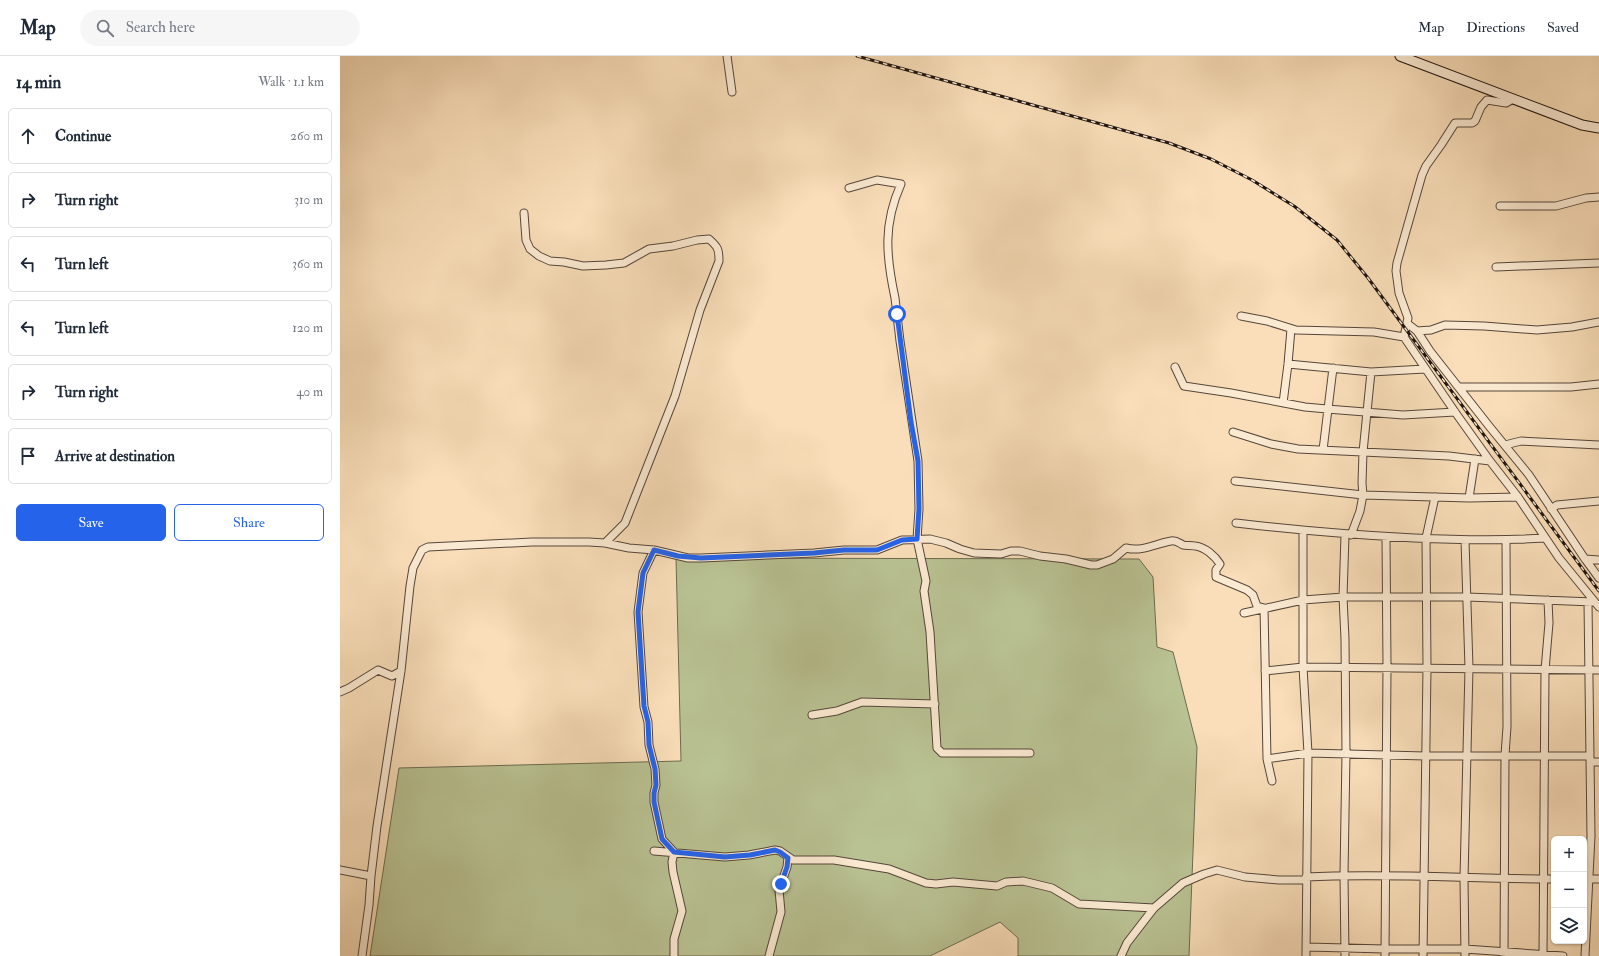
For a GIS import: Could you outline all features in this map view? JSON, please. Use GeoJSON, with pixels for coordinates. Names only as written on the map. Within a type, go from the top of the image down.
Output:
{"type":"FeatureCollection","features":[{"type":"Feature","properties":{"kind":"street"},"geometry":{"type":"LineString","coordinates":[[727,56],[732,92]]}},
{"type":"Feature","properties":{"kind":"street"},"geometry":{"type":"LineString","coordinates":[[1400,56],[1582,125],[1599,128]]}},
{"type":"Feature","properties":{"kind":"street"},"geometry":{"type":"LineString","coordinates":[[1404,337],[1408,324],[1408,318],[1399,293],[1396,271],[1418,186],[1426,166],[1455,123],[1472,123],[1475,121],[1481,107],[1487,100],[1506,103],[1513,99]]}},
{"type":"Feature","properties":{"kind":"street"},"geometry":{"type":"LineString","coordinates":[[849,188],[877,180],[901,184],[894,200],[890,215],[887,244],[891,280],[896,298],[911,422],[918,461],[919,509],[917,539],[926,581],[924,591],[930,632],[937,748],[942,753],[1030,753]]}},
{"type":"Feature","properties":{"kind":"street"},"geometry":{"type":"LineString","coordinates":[[1500,206],[1556,206],[1586,198],[1599,197]]}},
{"type":"Feature","properties":{"kind":"street"},"geometry":{"type":"LineString","coordinates":[[524,213],[526,240],[530,249],[539,256],[550,261],[583,266],[624,263],[649,249],[709,239],[717,246],[719,252],[719,261],[700,310],[675,396],[655,448],[625,523],[605,543]]}},
{"type":"Feature","properties":{"kind":"street"},"geometry":{"type":"LineString","coordinates":[[1496,267],[1599,263]]}},
{"type":"Feature","properties":{"kind":"street"},"geometry":{"type":"LineString","coordinates":[[1241,316],[1267,321],[1291,329],[1374,332],[1404,337],[1454,412],[1518,497],[1545,538],[1594,604],[1588,670],[1591,836],[1587,872]]}},
{"type":"Feature","properties":{"kind":"street"},"geometry":{"type":"LineString","coordinates":[[1417,331],[1431,330],[1445,325],[1537,330],[1572,327],[1599,322]]}},
{"type":"Feature","properties":{"kind":"street"},"geometry":{"type":"LineString","coordinates":[[1408,324],[1417,331],[1458,387],[1529,475],[1550,509],[1599,578]]}},
{"type":"Feature","properties":{"kind":"street"},"geometry":{"type":"LineString","coordinates":[[1283,403],[1291,329]]}},
{"type":"Feature","properties":{"kind":"street"},"geometry":{"type":"LineString","coordinates":[[1288,364],[1372,372],[1425,369]]}},
{"type":"Feature","properties":{"kind":"street"},"geometry":{"type":"LineString","coordinates":[[1175,367],[1184,386],[1283,403],[1327,410],[1403,415],[1454,412]]}},
{"type":"Feature","properties":{"kind":"street"},"geometry":{"type":"LineString","coordinates":[[1323,450],[1333,368]]}},
{"type":"Feature","properties":{"kind":"street"},"geometry":{"type":"LineString","coordinates":[[1345,956],[1344,875],[1346,753],[1343,597],[1348,535],[1360,511],[1363,494],[1363,452],[1372,372]]}},
{"type":"Feature","properties":{"kind":"street"},"geometry":{"type":"LineString","coordinates":[[1458,387],[1571,387],[1599,384]]}},
{"type":"Feature","properties":{"kind":"street"},"geometry":{"type":"LineString","coordinates":[[1233,432],[1271,444],[1298,449],[1448,456],[1490,461]]}},
{"type":"Feature","properties":{"kind":"street"},"geometry":{"type":"LineString","coordinates":[[1505,445],[1521,441],[1599,445]]}},
{"type":"Feature","properties":{"kind":"street"},"geometry":{"type":"LineString","coordinates":[[1469,498],[1475,459]]}},
{"type":"Feature","properties":{"kind":"street"},"geometry":{"type":"LineString","coordinates":[[1235,481],[1363,494],[1469,498],[1518,497]]}},
{"type":"Feature","properties":{"kind":"street"},"geometry":{"type":"LineString","coordinates":[[1423,952],[1427,668],[1426,538],[1435,497]]}},
{"type":"Feature","properties":{"kind":"street"},"geometry":{"type":"LineString","coordinates":[[1550,509],[1557,505],[1599,501]]}},
{"type":"Feature","properties":{"kind":"street"},"geometry":{"type":"LineString","coordinates":[[1236,523],[1303,531],[1386,537],[1506,541],[1545,538]]}},
{"type":"Feature","properties":{"kind":"street"},"geometry":{"type":"LineString","coordinates":[[1303,531],[1303,667],[1308,753],[1306,956]]}},
{"type":"Feature","properties":{"kind":"street"},"geometry":{"type":"LineString","coordinates":[[1384,953],[1387,667],[1386,537]]}},
{"type":"Feature","properties":{"kind":"street"},"geometry":{"type":"LineString","coordinates":[[362,956],[369,906],[370,876],[401,671],[413,568],[422,550],[428,547],[532,542],[605,543],[629,548],[654,550],[678,556],[701,558],[814,553],[844,550],[877,550],[902,540],[930,539],[946,542],[960,549],[974,553],[1001,554],[1011,551],[1020,551],[1040,556],[1097,565],[1113,559],[1126,548],[1144,550],[1151,545],[1172,540],[1177,541],[1184,546],[1198,546],[1215,557],[1220,564],[1216,570],[1216,577],[1247,590],[1253,595],[1257,606],[1264,608]]}},
{"type":"Feature","properties":{"kind":"street"},"geometry":{"type":"LineString","coordinates":[[1465,540],[1469,668],[1464,878],[1465,953]]}},
{"type":"Feature","properties":{"kind":"street"},"geometry":{"type":"LineString","coordinates":[[1504,954],[1505,756],[1507,727],[1506,541]]}},
{"type":"Feature","properties":{"kind":"street"},"geometry":{"type":"LineString","coordinates":[[654,550],[643,573],[638,612],[644,706],[648,722],[649,745],[655,769],[656,785],[654,802],[662,839],[674,852]]}},
{"type":"Feature","properties":{"kind":"street"},"geometry":{"type":"LineString","coordinates":[[1585,560],[1599,560]]}},
{"type":"Feature","properties":{"kind":"street"},"geometry":{"type":"LineString","coordinates":[[1244,613],[1303,600],[1343,597],[1386,596],[1548,600],[1594,604]]}},
{"type":"Feature","properties":{"kind":"street"},"geometry":{"type":"LineString","coordinates":[[1543,955],[1545,670],[1549,623],[1548,600]]}},
{"type":"Feature","properties":{"kind":"street"},"geometry":{"type":"LineString","coordinates":[[1264,608],[1267,759],[1272,781]]}},
{"type":"Feature","properties":{"kind":"street"},"geometry":{"type":"LineString","coordinates":[[1265,670],[1303,667],[1599,670]]}},
{"type":"Feature","properties":{"kind":"street"},"geometry":{"type":"LineString","coordinates":[[340,692],[378,670],[392,676],[401,671]]}},
{"type":"Feature","properties":{"kind":"street"},"geometry":{"type":"LineString","coordinates":[[812,715],[837,711],[862,702],[934,704]]}},
{"type":"Feature","properties":{"kind":"street"},"geometry":{"type":"LineString","coordinates":[[1267,759],[1308,753],[1346,753],[1426,756],[1545,756],[1590,759],[1599,762]]}},
{"type":"Feature","properties":{"kind":"street"},"geometry":{"type":"LineString","coordinates":[[1591,836],[1599,834]]}},
{"type":"Feature","properties":{"kind":"street"},"geometry":{"type":"LineString","coordinates":[[654,851],[725,857],[750,855],[775,850],[788,858],[798,860],[834,860],[889,869],[926,883],[936,884],[953,882],[997,886],[1006,882],[1023,881],[1052,888],[1079,904],[1154,908]]}},
{"type":"Feature","properties":{"kind":"street"},"geometry":{"type":"LineString","coordinates":[[674,852],[672,862],[673,872],[682,911],[674,939],[674,956]]}},
{"type":"Feature","properties":{"kind":"street"},"geometry":{"type":"LineString","coordinates":[[769,956],[781,912],[780,890],[787,867],[788,858]]}},
{"type":"Feature","properties":{"kind":"street"},"geometry":{"type":"LineString","coordinates":[[340,870],[370,876]]}},
{"type":"Feature","properties":{"kind":"street"},"geometry":{"type":"LineString","coordinates":[[1121,956],[1127,943],[1154,908],[1183,883],[1218,870],[1245,877],[1279,880],[1344,875],[1551,879]]}},
{"type":"Feature","properties":{"kind":"street"},"geometry":{"type":"LineString","coordinates":[[1587,878],[1599,879]]}},
{"type":"Feature","properties":{"kind":"street"},"geometry":{"type":"LineString","coordinates":[[1584,956],[1585,908]]}},
{"type":"Feature","properties":{"kind":"street"},"geometry":{"type":"LineString","coordinates":[[1307,947],[1345,948],[1384,953],[1423,952],[1563,956]]}},
{"type":"Feature","properties":{"kind":"green space"},"geometry":{"type":"Polygon","coordinates":[[[676,558],[1139,559],[1153,577],[1157,647],[1173,652],[1197,747],[1189,956],[1018,956],[1018,938],[1000,922],[930,956],[370,956],[399,768],[681,761],[676,558]]]}},
{"type":"Feature","properties":{"kind":"railway"},"geometry":{"type":"LineString","coordinates":[[857,56],[1169,143],[1211,159],[1252,180],[1294,206],[1337,240],[1368,278],[1599,591]]}},
{"type":"Feature","properties":{"kind":"route"},"geometry":{"type":"LineString","coordinates":[[781,884],[787,867],[788,858],[775,850],[750,855],[725,857],[674,852],[662,839],[654,802],[656,785],[655,769],[649,745],[648,722],[644,706],[638,612],[643,573],[654,550],[688,558],[701,558],[814,553],[844,550],[877,550],[902,540],[917,539],[919,509],[918,461],[911,422],[897,314]]}}]}
